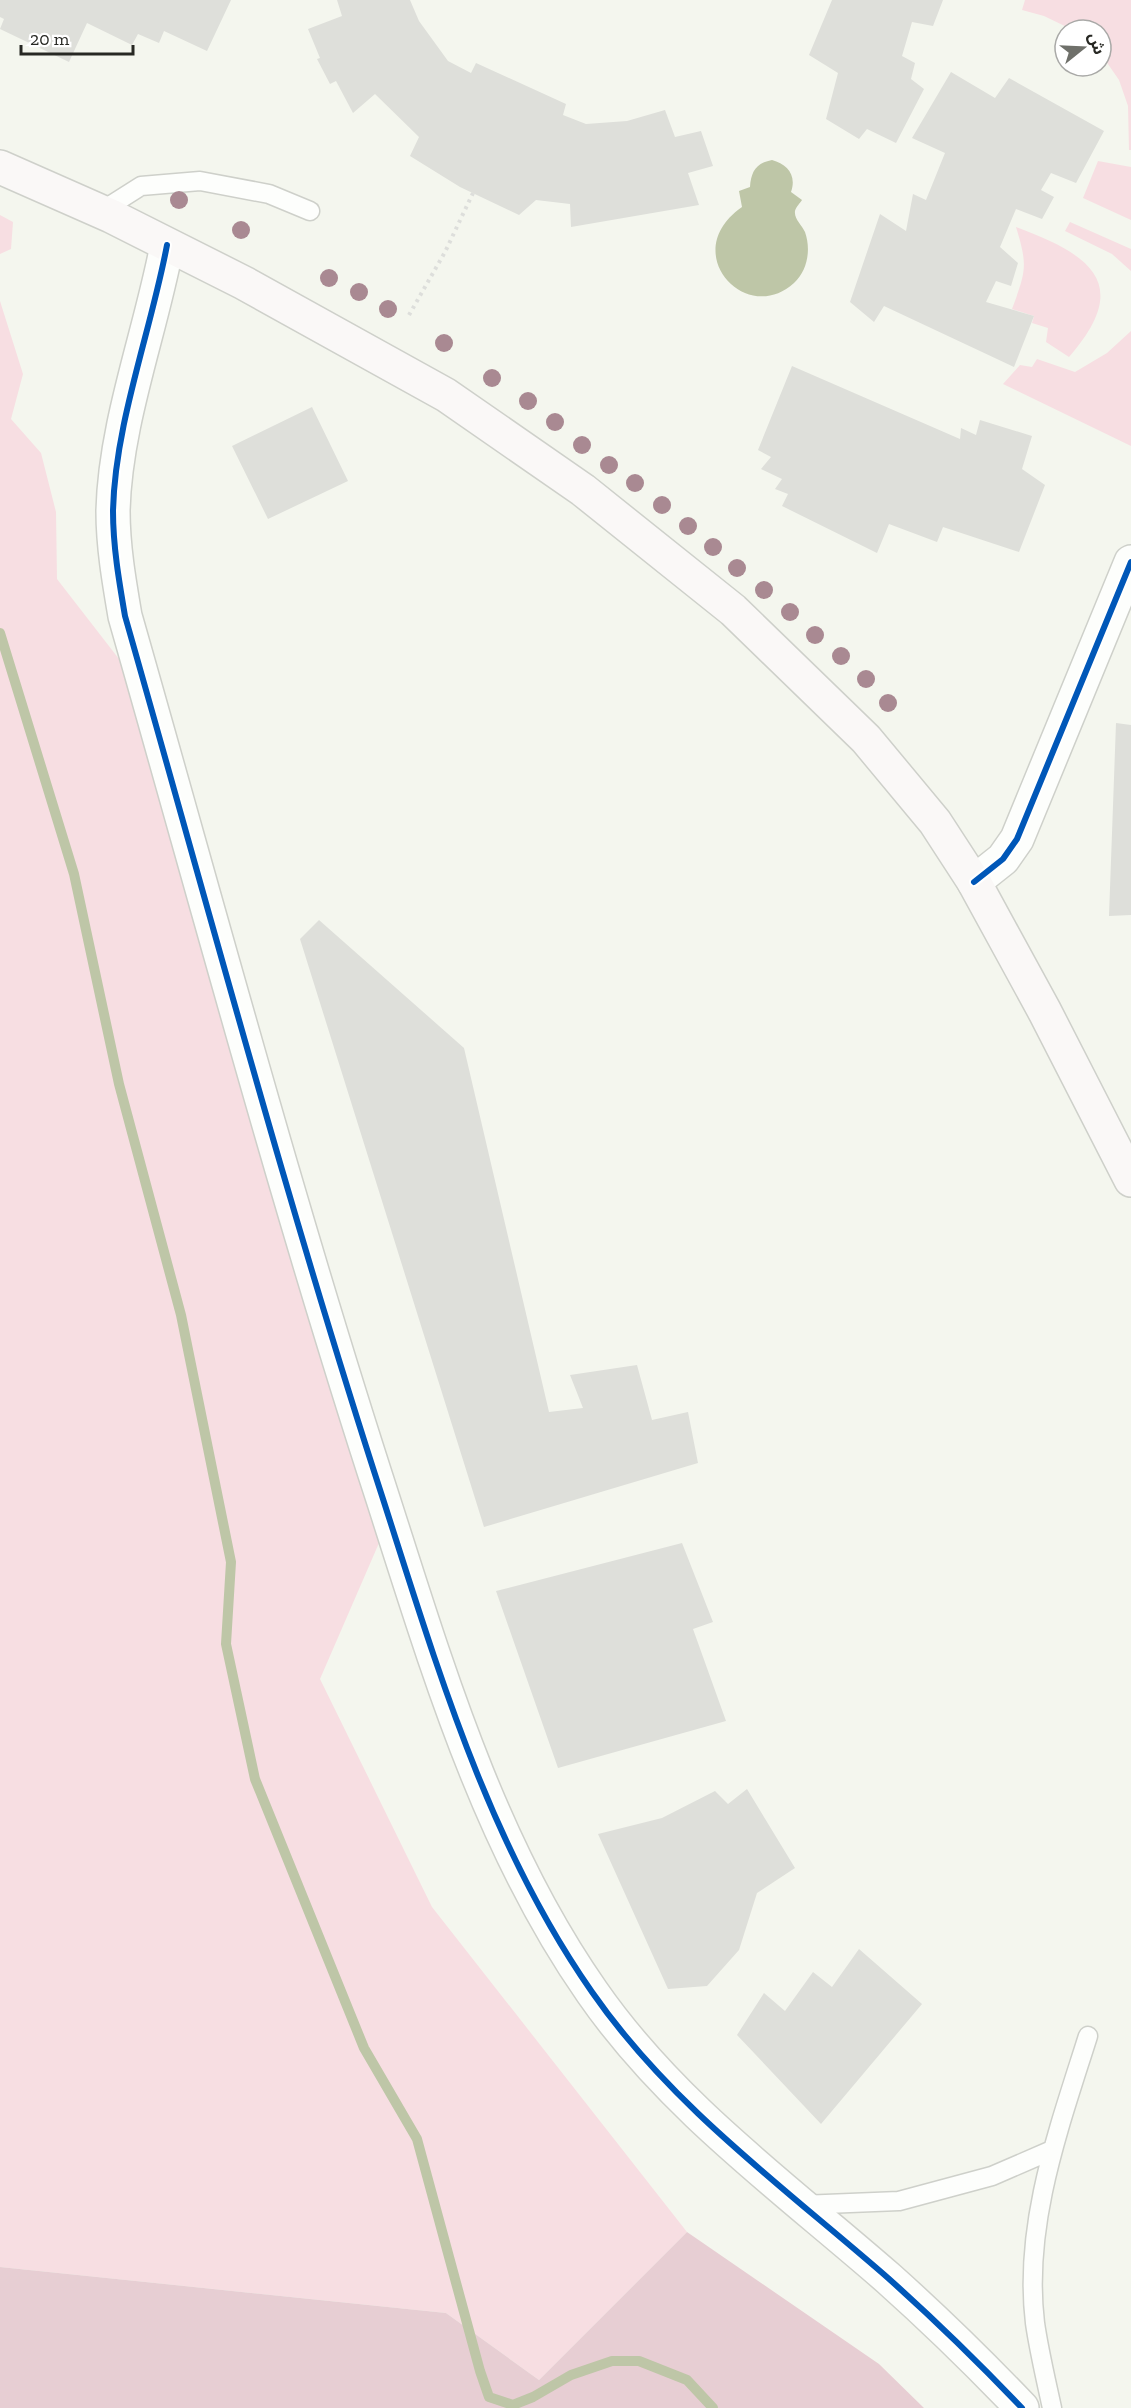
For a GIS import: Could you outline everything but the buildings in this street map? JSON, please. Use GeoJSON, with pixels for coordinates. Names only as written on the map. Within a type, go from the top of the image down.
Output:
{"type":"FeatureCollection","features":[{"type":"Feature","properties":{"kind":"main road"},"geometry":{"type":"LineString","coordinates":[[0,167],[100,212],[284,304],[446,395],[584,490],[733,610],[866,739],[935,822],[974,882],[1045,1012],[1131,1180]]}},
{"type":"Feature","properties":{"kind":"street"},"geometry":{"type":"LineString","coordinates":[[167,245],[118,461],[113,510],[116,563],[128,627],[348,1392],[445,1692],[519,1866],[592,1992],[637,2050],[683,2101],[955,2339],[1022,2408]]}},
{"type":"Feature","properties":{"kind":"street"},"geometry":{"type":"LineString","coordinates":[[974,882],[1003,859],[1017,839],[1131,562]]}},
{"type":"Feature","properties":{"kind":"lane"},"geometry":{"type":"LineString","coordinates":[[100,212],[141,186],[200,181],[269,194],[310,211]]}},
{"type":"Feature","properties":{"kind":"lane"},"geometry":{"type":"LineString","coordinates":[[1052,2408],[1035,2322],[1034,2276],[1038,2220],[1052,2150],[1088,2036]]}},
{"type":"Feature","properties":{"kind":"lane"},"geometry":{"type":"LineString","coordinates":[[801,2205],[899,2201],[992,2176],[1052,2150]]}},
{"type":"Feature","properties":{"kind":"path"},"geometry":{"type":"LineString","coordinates":[[409,315],[445,252],[473,193]]}},
{"type":"Feature","properties":{"kind":"shaded area"},"geometry":{"type":"Polygon","coordinates":[[[1025,0],[1131,0],[1131,150],[1129,150],[1128,106],[1119,80],[1113,71],[1113,18],[1053,18],[1053,20],[1022,10],[1025,0]]]}},
{"type":"Feature","properties":{"kind":"shaded area"},"geometry":{"type":"Polygon","coordinates":[[[772,160],[786,167],[792,175],[791,192],[802,200],[795,214],[805,232],[808,252],[805,266],[794,283],[775,294],[756,296],[739,290],[726,278],[717,262],[716,244],[724,225],[742,207],[739,191],[750,187],[753,173],[758,166],[772,160]]]}},
{"type":"Feature","properties":{"kind":"shaded area"},"geometry":{"type":"Polygon","coordinates":[[[1098,161],[1131,167],[1131,220],[1083,198],[1098,161]]]}},
{"type":"Feature","properties":{"kind":"shaded area"},"geometry":{"type":"Polygon","coordinates":[[[0,215],[13,222],[11,249],[0,254],[0,215]]]}},
{"type":"Feature","properties":{"kind":"shaded area"},"geometry":{"type":"Polygon","coordinates":[[[1070,222],[1131,249],[1131,271],[1112,254],[1065,231],[1070,222]]]}},
{"type":"Feature","properties":{"kind":"shaded area"},"geometry":{"type":"Polygon","coordinates":[[[1016,227],[1066,250],[1084,262],[1095,276],[1100,292],[1098,311],[1088,332],[1069,357],[1046,342],[1048,328],[1032,323],[1034,316],[1012,309],[1024,268],[1016,227]]]}},
{"type":"Feature","properties":{"kind":"shaded area"},"geometry":{"type":"Polygon","coordinates":[[[0,301],[23,374],[11,419],[41,453],[56,512],[57,579],[119,659],[379,1543],[320,1679],[432,1907],[687,2232],[539,2380],[446,2313],[0,2267],[0,301]]]}},
{"type":"Feature","properties":{"kind":"shaded area"},"geometry":{"type":"Polygon","coordinates":[[[1131,331],[1131,446],[1003,384],[1020,365],[1032,367],[1037,359],[1075,372],[1107,353],[1131,331]]]}},
{"type":"Feature","properties":{"kind":"shaded area"},"geometry":{"type":"Polygon","coordinates":[[[687,2232],[879,2364],[924,2408],[0,2408],[0,2267],[446,2313],[539,2380],[687,2232]]]}},
{"type":"Feature","properties":{"kind":"waterway"},"geometry":{"type":"LineString","coordinates":[[0,633],[74,874],[119,1084],[181,1315],[231,1562],[226,1644],[255,1779],[364,2048],[417,2139],[489,2397],[513,2405],[533,2397],[571,2375],[612,2361],[639,2361],[687,2380],[713,2408]]}},
{"type":"Feature","properties":{"kind":"cycle path"},"geometry":{"type":"LineString","coordinates":[[167,245],[127,411],[115,478],[114,537],[125,616],[314,1279],[424,1626],[469,1753],[523,1877],[556,1936],[592,1992],[623,2033],[693,2109],[905,2294],[1022,2408]]}},
{"type":"Feature","properties":{"kind":"cycle path"},"geometry":{"type":"LineString","coordinates":[[974,882],[1003,859],[1017,839],[1131,562]]}}]}
